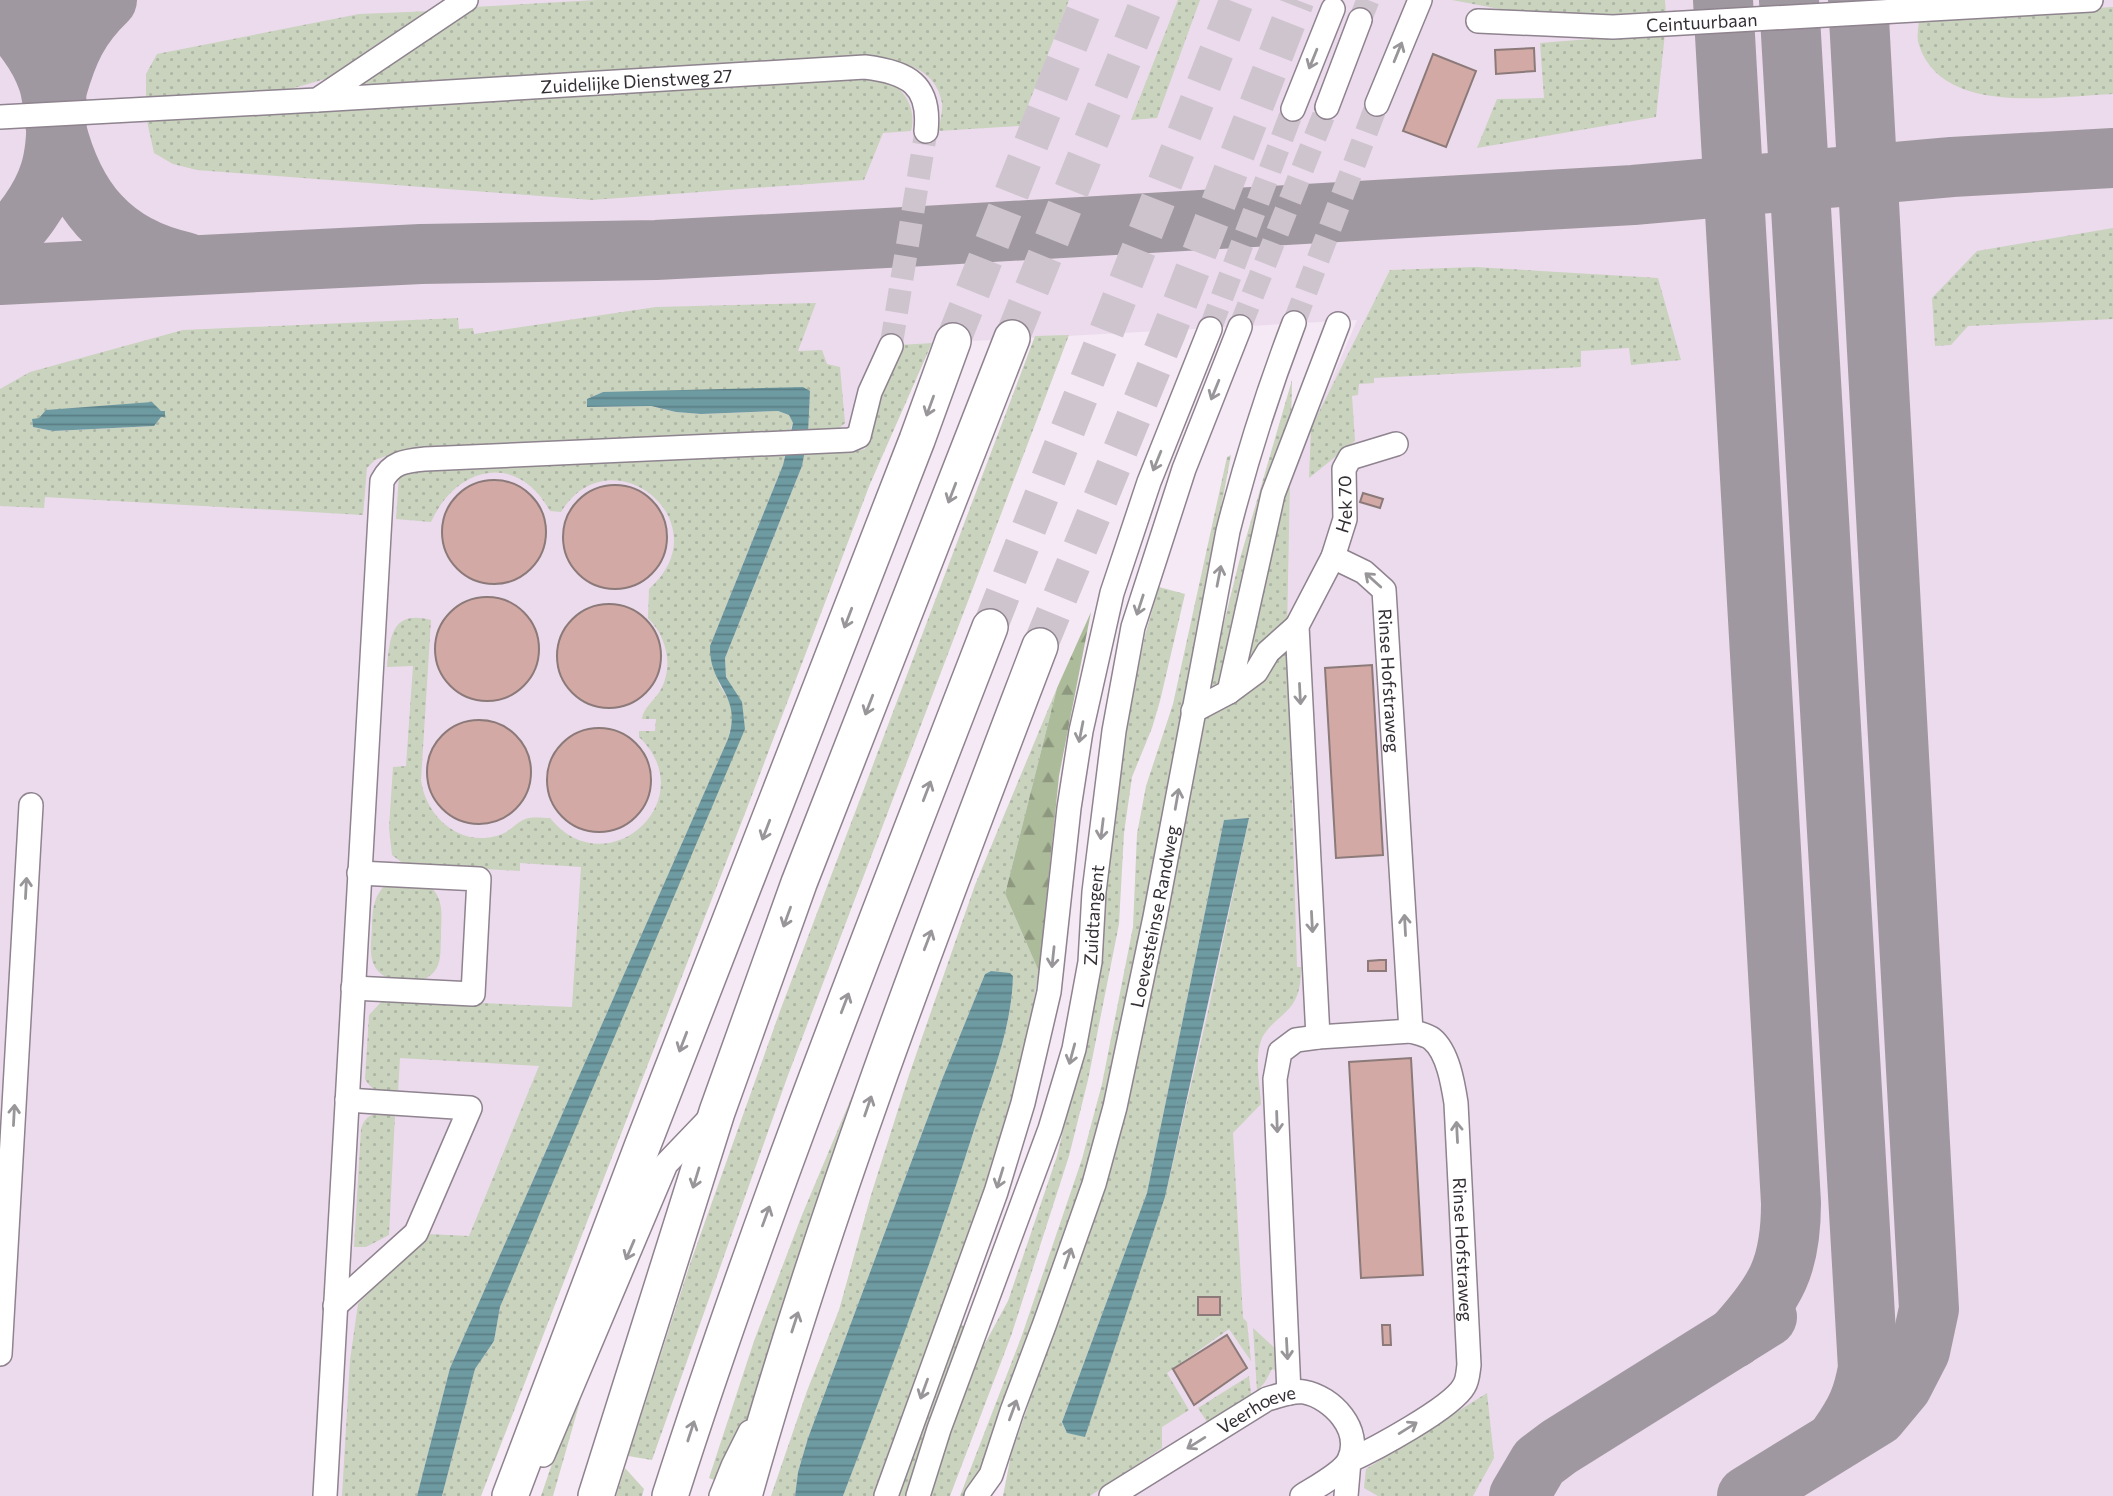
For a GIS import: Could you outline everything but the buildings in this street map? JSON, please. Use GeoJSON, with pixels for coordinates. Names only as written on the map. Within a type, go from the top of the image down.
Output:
{"type":"FeatureCollection","features":[{"type":"Feature","properties":{"kind":"highway"},"geometry":{"type":"LineString","coordinates":[[596,1496],[716,1112],[804,870],[1012,338]]}},
{"type":"Feature","properties":{"kind":"highway"},"geometry":{"type":"LineString","coordinates":[[510,1496],[953,341]]}},
{"type":"Feature","properties":{"kind":"highway"},"geometry":{"type":"LineString","coordinates":[[670,1496],[704,1391],[793,1141],[990,626]]}},
{"type":"Feature","properties":{"kind":"highway"},"geometry":{"type":"LineString","coordinates":[[744,1496],[774,1387],[829,1217],[904,1004],[1040,646]]}},
{"type":"Feature","properties":{"kind":"street"},"geometry":{"type":"LineString","coordinates":[[317,100],[466,0]]}},
{"type":"Feature","properties":{"kind":"street"},"geometry":{"type":"LineString","coordinates":[[1377,104],[1420,0]]}},
{"type":"Feature","properties":{"kind":"street","name":"Ceintuurbaan"},"geometry":{"type":"LineString","coordinates":[[1478,21],[1613,27],[1791,8],[2091,0]]}},
{"type":"Feature","properties":{"kind":"street"},"geometry":{"type":"LineString","coordinates":[[1293,109],[1334,9]]}},
{"type":"Feature","properties":{"kind":"street"},"geometry":{"type":"LineString","coordinates":[[1327,107],[1360,20]]}},
{"type":"Feature","properties":{"kind":"street","name":"Zuidelijke Dienstweg 27"},"geometry":{"type":"LineString","coordinates":[[0,117],[864,67],[888,70],[911,81],[923,94],[927,105],[926,124]]}},
{"type":"Feature","properties":{"kind":"street","name":"Loevesteinse Randweg"},"geometry":{"type":"LineString","coordinates":[[976,1496],[993,1485],[1012,1411],[1094,1184],[1115,1107],[1155,917],[1228,531],[1243,470],[1294,323]]}},
{"type":"Feature","properties":{"kind":"street"},"geometry":{"type":"LineString","coordinates":[[1229,692],[1273,494],[1338,324]]}},
{"type":"Feature","properties":{"kind":"street","name":"Zuidtangent"},"geometry":{"type":"LineString","coordinates":[[918,1496],[939,1429],[1050,1129],[1074,1049],[1090,962],[1094,892],[1110,758],[1133,627],[1184,469],[1240,327]]}},
{"type":"Feature","properties":{"kind":"street"},"geometry":{"type":"LineString","coordinates":[[886,1496],[996,1192],[1023,1103],[1049,992],[1069,808],[1081,731],[1112,593],[1149,482],[1210,329]]}},
{"type":"Feature","properties":{"kind":"street"},"geometry":{"type":"LineString","coordinates":[[325,1496],[382,481],[388,468],[402,461],[425,459],[849,440],[859,436],[870,392],[891,346]]}},
{"type":"Feature","properties":{"kind":"street","name":"Hek 70"},"geometry":{"type":"LineString","coordinates":[[1334,556],[1345,519],[1344,469],[1350,458],[1396,444]]}},
{"type":"Feature","properties":{"kind":"street"},"geometry":{"type":"LineString","coordinates":[[1193,711],[1229,692],[1256,673],[1268,652],[1297,626],[1334,556]]}},
{"type":"Feature","properties":{"kind":"street","name":"Rinse Hofstraweg"},"geometry":{"type":"LineString","coordinates":[[1334,556],[1364,572],[1384,590],[1411,1031],[1432,1040],[1445,1059],[1456,1103],[1469,1365],[1465,1385],[1453,1400],[1374,1450],[1349,1461]]}},
{"type":"Feature","properties":{"kind":"street"},"geometry":{"type":"LineString","coordinates":[[1297,626],[1318,1037]]}},
{"type":"Feature","properties":{"kind":"street"},"geometry":{"type":"LineString","coordinates":[[1095,670],[1110,758]]}},
{"type":"Feature","properties":{"kind":"street"},"geometry":{"type":"LineString","coordinates":[[0,1354],[31,805]]}},
{"type":"Feature","properties":{"kind":"street"},"geometry":{"type":"LineString","coordinates":[[353,988],[473,994],[474,981],[479,879],[359,873]]}},
{"type":"Feature","properties":{"kind":"street"},"geometry":{"type":"LineString","coordinates":[[1289,1393],[1275,1080],[1280,1052],[1296,1040],[1411,1031]]}},
{"type":"Feature","properties":{"kind":"street"},"geometry":{"type":"LineString","coordinates":[[335,1306],[416,1233],[470,1108],[347,1100]]}},
{"type":"Feature","properties":{"kind":"street"},"geometry":{"type":"LineString","coordinates":[[519,1496],[549,1442],[666,1164],[716,1112]]}},
{"type":"Feature","properties":{"kind":"street"},"geometry":{"type":"LineString","coordinates":[[721,1496],[733,1466],[774,1387]]}},
{"type":"Feature","properties":{"kind":"street","name":"Veerhoeve"},"geometry":{"type":"LineString","coordinates":[[1111,1496],[1139,1489],[1267,1399],[1289,1393],[1303,1392],[1323,1399],[1340,1412],[1349,1426],[1349,1461]]}},
{"type":"Feature","properties":{"kind":"street"},"geometry":{"type":"LineString","coordinates":[[1301,1496],[1330,1478],[1349,1461]]}},
{"type":"Feature","properties":{"kind":"street"},"geometry":{"type":"LineString","coordinates":[[1346,1496],[1349,1461]]}},
{"type":"Feature","properties":{"kind":"shaded area"},"geometry":{"type":"Polygon","coordinates":[[[0,0],[2113,0],[2113,1496],[1080,1496],[1252,640],[1292,473],[1357,320],[919,344],[478,1496],[0,1496],[0,0]]]}},
{"type":"Feature","properties":{"kind":"green space"},"geometry":{"type":"Polygon","coordinates":[[[596,0],[1069,0],[1020,126],[938,131],[942,103],[937,87],[928,76],[901,63],[869,59],[349,86],[473,7],[596,0]]]}},
{"type":"Feature","properties":{"kind":"green space"},"geometry":{"type":"Polygon","coordinates":[[[1178,0],[1200,0],[1157,118],[1131,120],[1178,0]]]}},
{"type":"Feature","properties":{"kind":"green space"},"geometry":{"type":"Polygon","coordinates":[[[1452,0],[1665,0],[1666,15],[1574,23],[1452,0]]]}},
{"type":"Feature","properties":{"kind":"green space"},"geometry":{"type":"Polygon","coordinates":[[[2113,7],[2113,94],[2032,98],[1975,93],[1951,83],[1932,68],[1918,42],[1919,18],[2113,7]]]}},
{"type":"Feature","properties":{"kind":"green space"},"geometry":{"type":"Polygon","coordinates":[[[433,11],[339,75],[280,92],[146,100],[146,74],[157,54],[359,14],[433,11]]]}},
{"type":"Feature","properties":{"kind":"green space"},"geometry":{"type":"Polygon","coordinates":[[[1665,33],[1656,117],[1477,148],[1497,99],[1544,98],[1540,43],[1665,33]]]}},
{"type":"Feature","properties":{"kind":"green space"},"geometry":{"type":"Polygon","coordinates":[[[860,77],[886,82],[896,87],[906,97],[912,117],[911,131],[883,133],[864,180],[592,200],[197,170],[173,164],[154,153],[147,121],[860,77]]]}},
{"type":"Feature","properties":{"kind":"green space"},"geometry":{"type":"Polygon","coordinates":[[[2113,228],[2113,319],[1968,326],[1951,345],[1935,346],[1932,298],[1977,251],[2113,228]]]}},
{"type":"Feature","properties":{"kind":"green space"},"geometry":{"type":"Polygon","coordinates":[[[1475,267],[1658,278],[1681,360],[1631,365],[1629,348],[1581,351],[1581,367],[1374,378],[1374,383],[1359,384],[1358,395],[1352,396],[1355,441],[1309,478],[1311,428],[1390,270],[1475,267]]]}},
{"type":"Feature","properties":{"kind":"green space"},"geometry":{"type":"Polygon","coordinates":[[[816,303],[798,351],[822,350],[827,364],[840,367],[845,423],[836,431],[808,435],[810,391],[603,392],[587,399],[587,407],[651,406],[701,414],[778,411],[789,415],[793,423],[788,436],[386,456],[375,460],[367,468],[363,515],[45,497],[44,508],[0,506],[0,389],[30,372],[183,330],[458,318],[459,329],[473,328],[474,334],[656,307],[816,303]],[[165,411],[32,419],[33,427],[53,431],[154,426],[165,411]]]}},
{"type":"Feature","properties":{"kind":"green space"},"geometry":{"type":"Polygon","coordinates":[[[1069,335],[787,1078],[652,1460],[628,1456],[690,1264],[780,1011],[1035,336],[1069,335]]]}},
{"type":"Feature","properties":{"kind":"green space"},"geometry":{"type":"Polygon","coordinates":[[[932,343],[870,484],[481,1496],[442,1496],[475,1369],[494,1341],[500,1307],[742,703],[726,677],[725,658],[802,466],[805,448],[852,452],[865,449],[872,434],[883,386],[899,345],[932,343]]]}},
{"type":"Feature","properties":{"kind":"green space"},"geometry":{"type":"Polygon","coordinates":[[[1292,380],[1287,630],[1297,967],[1301,967],[1301,972],[1295,1001],[1262,1038],[1258,1062],[1261,1104],[1233,1133],[1243,1318],[1247,1322],[1251,1361],[1229,1329],[1167,1373],[1189,1410],[1162,1427],[1162,1448],[1090,1496],[1003,1496],[1011,1455],[1109,1172],[1206,695],[1239,562],[1292,380]],[[1249,818],[1224,820],[1147,1193],[1062,1422],[1067,1433],[1085,1436],[1165,1197],[1249,818]]]}},
{"type":"Feature","properties":{"kind":"green space"},"geometry":{"type":"Polygon","coordinates":[[[786,450],[783,465],[710,646],[719,684],[734,715],[728,739],[450,1368],[417,1496],[342,1496],[350,1360],[358,1304],[427,1234],[469,1236],[539,1066],[400,1058],[398,1093],[379,1091],[371,1087],[365,1079],[369,1015],[382,1001],[393,999],[572,1007],[581,867],[520,863],[520,871],[404,864],[392,855],[389,828],[393,767],[406,766],[413,666],[387,667],[396,628],[408,619],[431,620],[421,780],[430,806],[448,827],[472,837],[486,838],[503,834],[526,819],[550,818],[573,837],[597,844],[620,840],[640,827],[655,809],[661,786],[656,761],[639,737],[639,731],[655,731],[656,719],[642,719],[660,691],[667,672],[664,643],[648,618],[649,589],[669,563],[674,538],[667,514],[652,495],[631,483],[606,481],[582,489],[561,512],[550,511],[537,492],[522,480],[505,474],[488,473],[472,478],[456,488],[442,503],[431,522],[396,519],[399,475],[405,470],[786,450]]]}},
{"type":"Feature","properties":{"kind":"green space"},"geometry":{"type":"Polygon","coordinates":[[[1231,455],[1142,927],[1090,1161],[971,1496],[960,1496],[1021,1338],[1082,1159],[1102,1084],[1133,927],[1137,834],[1146,786],[1173,704],[1227,457],[1231,455]]]}},
{"type":"Feature","properties":{"kind":"green space"},"geometry":{"type":"Polygon","coordinates":[[[1159,587],[1185,594],[1160,701],[1132,777],[1124,833],[1119,924],[1088,1080],[1069,1156],[1011,1336],[950,1496],[926,1496],[965,1380],[1008,1301],[1057,1156],[1076,1077],[1116,777],[1145,635],[1159,587]]]}},
{"type":"Feature","properties":{"kind":"green space"},"geometry":{"type":"Polygon","coordinates":[[[1091,612],[1059,776],[1039,972],[1005,894],[1057,688],[1091,612]]]}},
{"type":"Feature","properties":{"kind":"green space"},"geometry":{"type":"Polygon","coordinates":[[[1057,688],[1005,894],[1039,972],[1027,1038],[986,1185],[873,1496],[843,1496],[927,1268],[999,1054],[1009,1016],[1013,976],[991,971],[985,974],[943,1077],[808,1438],[798,1472],[795,1496],[771,1496],[807,1391],[839,1310],[871,1195],[909,1075],[975,885],[1057,688]]]}},
{"type":"Feature","properties":{"kind":"green space"},"geometry":{"type":"Polygon","coordinates":[[[385,885],[431,887],[440,904],[442,917],[438,965],[431,975],[415,982],[388,978],[380,973],[373,962],[373,909],[378,894],[385,885]]]}},
{"type":"Feature","properties":{"kind":"green space"},"geometry":{"type":"Polygon","coordinates":[[[855,1089],[731,1486],[709,1478],[754,1341],[802,1215],[855,1089]]]}},
{"type":"Feature","properties":{"kind":"green space"},"geometry":{"type":"Polygon","coordinates":[[[376,1114],[395,1115],[389,1235],[366,1247],[354,1247],[361,1129],[366,1119],[376,1114]]]}},
{"type":"Feature","properties":{"kind":"green space"},"geometry":{"type":"Polygon","coordinates":[[[960,1325],[971,1328],[910,1496],[897,1496],[960,1325]]]}},
{"type":"Feature","properties":{"kind":"green space"},"geometry":{"type":"Polygon","coordinates":[[[1253,1328],[1279,1352],[1276,1371],[1272,1369],[1257,1391],[1253,1328]]]}},
{"type":"Feature","properties":{"kind":"green space"},"geometry":{"type":"Polygon","coordinates":[[[1249,1376],[1251,1394],[1207,1422],[1198,1408],[1249,1376]]]}},
{"type":"Feature","properties":{"kind":"green space"},"geometry":{"type":"Polygon","coordinates":[[[1487,1393],[1494,1458],[1473,1496],[1378,1496],[1364,1488],[1366,1469],[1487,1393]]]}},
{"type":"Feature","properties":{"kind":"green space"},"geometry":{"type":"Polygon","coordinates":[[[581,1398],[553,1496],[541,1496],[554,1458],[581,1398]]]}},
{"type":"Feature","properties":{"kind":"green space"},"geometry":{"type":"Polygon","coordinates":[[[625,1468],[644,1489],[642,1496],[616,1496],[625,1468]]]}},
{"type":"Feature","properties":{"kind":"water"},"geometry":{"type":"Polygon","coordinates":[[[803,387],[810,391],[808,435],[802,466],[725,658],[726,677],[742,702],[745,729],[500,1307],[494,1341],[475,1369],[442,1496],[417,1496],[450,1368],[728,739],[731,711],[729,701],[714,672],[710,646],[783,465],[793,423],[789,415],[778,411],[701,414],[651,406],[587,407],[587,399],[603,392],[803,387]]]}},
{"type":"Feature","properties":{"kind":"water"},"geometry":{"type":"Polygon","coordinates":[[[152,402],[161,411],[165,411],[165,417],[161,417],[154,426],[53,431],[33,427],[32,419],[39,418],[46,410],[152,402]]]}},
{"type":"Feature","properties":{"kind":"water"},"geometry":{"type":"Polygon","coordinates":[[[1249,818],[1165,1197],[1085,1437],[1067,1433],[1062,1422],[1147,1193],[1224,820],[1249,818]]]}},
{"type":"Feature","properties":{"kind":"water"},"geometry":{"type":"Polygon","coordinates":[[[991,971],[1010,973],[1013,976],[1009,1016],[993,1074],[944,1222],[894,1360],[843,1496],[795,1496],[798,1472],[808,1438],[943,1077],[985,974],[991,971]]]}},
{"type":"Feature","properties":{"kind":"taxiway"},"geometry":{"type":"LineString","coordinates":[[0,247],[36,203],[46,183],[54,154],[57,111],[49,0]]}},
{"type":"Feature","properties":{"kind":"taxiway"},"geometry":{"type":"LineString","coordinates":[[57,89],[75,41],[88,20],[107,0]]}},
{"type":"Feature","properties":{"kind":"taxiway"},"geometry":{"type":"LineString","coordinates":[[1723,0],[1791,1203],[1788,1245],[1778,1277],[1761,1307],[1734,1338]]}},
{"type":"Feature","properties":{"kind":"taxiway"},"geometry":{"type":"LineString","coordinates":[[1789,0],[1868,1368],[1858,1404],[1839,1436]]}},
{"type":"Feature","properties":{"kind":"taxiway"},"geometry":{"type":"LineString","coordinates":[[1747,1496],[1877,1416],[1902,1386],[1920,1351],[1929,1309],[1858,0]]}},
{"type":"Feature","properties":{"kind":"taxiway"},"geometry":{"type":"LineString","coordinates":[[0,11],[28,43],[44,71],[64,153],[73,177],[85,197],[116,231],[159,255],[185,262]]}},
{"type":"Feature","properties":{"kind":"taxiway"},"geometry":{"type":"LineString","coordinates":[[0,275],[421,254],[656,250],[924,236],[1633,195],[1952,167],[2113,158]]}},
{"type":"Feature","properties":{"kind":"taxiway"},"geometry":{"type":"LineString","coordinates":[[1519,1496],[1539,1462],[1559,1447],[1767,1317]]}},
{"type":"Feature","properties":{"kind":"tunnel"},"geometry":{"type":"LineString","coordinates":[[953,341],[1088,0]]}},
{"type":"Feature","properties":{"kind":"tunnel"},"geometry":{"type":"LineString","coordinates":[[1012,338],[1148,0]]}},
{"type":"Feature","properties":{"kind":"tunnel"},"geometry":{"type":"LineString","coordinates":[[990,627],[1237,0]]}},
{"type":"Feature","properties":{"kind":"tunnel"},"geometry":{"type":"LineString","coordinates":[[1040,646],[1169,331],[1297,0]]}},
{"type":"Feature","properties":{"kind":"tunnel"},"geometry":{"type":"LineString","coordinates":[[1360,20],[1368,0]]}},
{"type":"Feature","properties":{"kind":"tunnel"},"geometry":{"type":"LineString","coordinates":[[1294,323],[1377,104]]}},
{"type":"Feature","properties":{"kind":"tunnel"},"geometry":{"type":"LineString","coordinates":[[1240,327],[1327,107]]}},
{"type":"Feature","properties":{"kind":"tunnel"},"geometry":{"type":"LineString","coordinates":[[1210,329],[1293,109]]}},
{"type":"Feature","properties":{"kind":"tunnel"},"geometry":{"type":"LineString","coordinates":[[891,346],[926,131]]}}]}
